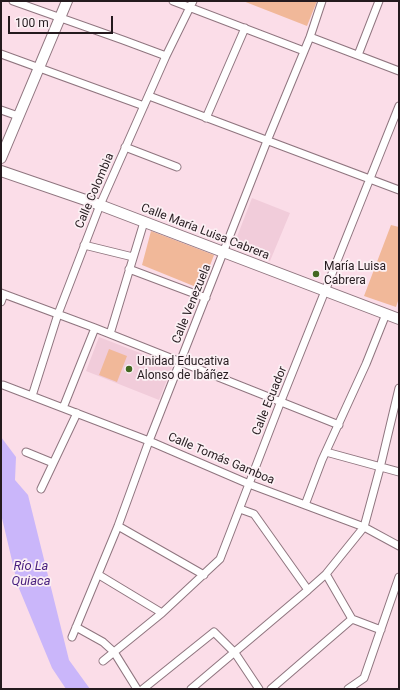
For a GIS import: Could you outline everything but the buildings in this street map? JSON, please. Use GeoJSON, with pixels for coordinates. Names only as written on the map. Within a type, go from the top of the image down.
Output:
{"type":"FeatureCollection","features":[{"type":"Feature","properties":{"kind":"street"},"geometry":{"type":"LineString","coordinates":[[13,1],[166,56]]}},
{"type":"Feature","properties":{"kind":"street"},"geometry":{"type":"LineString","coordinates":[[1,158],[67,1]]}},
{"type":"Feature","properties":{"kind":"street"},"geometry":{"type":"LineString","coordinates":[[173,1],[192,4],[304,52]]}},
{"type":"Feature","properties":{"kind":"street","name":"Calle Venezuela"},"geometry":{"type":"LineString","coordinates":[[72,637],[118,526],[149,441],[267,141],[310,37],[322,1]]}},
{"type":"Feature","properties":{"kind":"street"},"geometry":{"type":"LineString","coordinates":[[358,56],[379,1]]}},
{"type":"Feature","properties":{"kind":"street","name":"Calle Colombia"},"geometry":{"type":"LineString","coordinates":[[32,396],[58,314],[100,205],[166,56],[192,4]]}},
{"type":"Feature","properties":{"kind":"street"},"geometry":{"type":"LineString","coordinates":[[206,118],[245,28]]}},
{"type":"Feature","properties":{"kind":"street"},"geometry":{"type":"LineString","coordinates":[[310,37],[399,71]]}},
{"type":"Feature","properties":{"kind":"street"},"geometry":{"type":"LineString","coordinates":[[1,54],[144,106]]}},
{"type":"Feature","properties":{"kind":"street"},"geometry":{"type":"LineString","coordinates":[[148,96],[399,190]]}},
{"type":"Feature","properties":{"kind":"street","name":"Calle Ecuador"},"geometry":{"type":"LineString","coordinates":[[103,661],[162,613],[220,559],[281,401],[399,106]]}},
{"type":"Feature","properties":{"kind":"street"},"geometry":{"type":"LineString","coordinates":[[1,110],[18,116]]}},
{"type":"Feature","properties":{"kind":"street"},"geometry":{"type":"LineString","coordinates":[[125,147],[178,167]]}},
{"type":"Feature","properties":{"kind":"street","name":"Calle María Luisa Cabrera"},"geometry":{"type":"LineString","coordinates":[[1,171],[100,205],[399,319]]}},
{"type":"Feature","properties":{"kind":"street"},"geometry":{"type":"LineString","coordinates":[[110,334],[144,222]]}},
{"type":"Feature","properties":{"kind":"street"},"geometry":{"type":"LineString","coordinates":[[84,245],[133,258]]}},
{"type":"Feature","properties":{"kind":"street"},"geometry":{"type":"LineString","coordinates":[[129,269],[206,298]]}},
{"type":"Feature","properties":{"kind":"street"},"geometry":{"type":"LineString","coordinates":[[1,302],[2,293],[95,328],[339,425]]}},
{"type":"Feature","properties":{"kind":"street"},"geometry":{"type":"LineString","coordinates":[[305,506],[326,452],[386,314]]}},
{"type":"Feature","properties":{"kind":"street"},"geometry":{"type":"LineString","coordinates":[[63,408],[95,328]]}},
{"type":"Feature","properties":{"kind":"street","name":"Calle Tomás Gamboa"},"geometry":{"type":"LineString","coordinates":[[3,385],[149,441],[249,484],[364,527],[399,546]]}},
{"type":"Feature","properties":{"kind":"street"},"geometry":{"type":"LineString","coordinates":[[191,689],[326,574],[364,527],[399,388]]}},
{"type":"Feature","properties":{"kind":"street"},"geometry":{"type":"LineString","coordinates":[[41,489],[77,413]]}},
{"type":"Feature","properties":{"kind":"street"},"geometry":{"type":"LineString","coordinates":[[26,452],[53,463]]}},
{"type":"Feature","properties":{"kind":"street"},"geometry":{"type":"LineString","coordinates":[[326,452],[399,472]]}},
{"type":"Feature","properties":{"kind":"street"},"geometry":{"type":"LineString","coordinates":[[240,509],[254,514],[308,590]]}},
{"type":"Feature","properties":{"kind":"street"},"geometry":{"type":"LineString","coordinates":[[118,526],[204,575]]}},
{"type":"Feature","properties":{"kind":"street"},"geometry":{"type":"LineString","coordinates":[[99,574],[162,613]]}},
{"type":"Feature","properties":{"kind":"street"},"geometry":{"type":"LineString","coordinates":[[326,574],[352,619],[381,630]]}},
{"type":"Feature","properties":{"kind":"street"},"geometry":{"type":"LineString","coordinates":[[348,689],[364,678],[399,577]]}},
{"type":"Feature","properties":{"kind":"street"},"geometry":{"type":"LineString","coordinates":[[271,689],[352,619]]}},
{"type":"Feature","properties":{"kind":"street"},"geometry":{"type":"LineString","coordinates":[[76,628],[102,642],[114,652],[137,689]]}},
{"type":"Feature","properties":{"kind":"street"},"geometry":{"type":"LineString","coordinates":[[143,689],[214,632],[235,653],[259,689]]}},
{"type":"Feature","properties":{"kind":"shaded area"},"geometry":{"type":"Polygon","coordinates":[[[243,1],[317,1],[307,26],[243,1]]]}},
{"type":"Feature","properties":{"kind":"shaded area"},"geometry":{"type":"Polygon","coordinates":[[[252,198],[290,213],[270,261],[239,249],[235,242],[252,198]]]}},
{"type":"Feature","properties":{"kind":"shaded area"},"geometry":{"type":"Polygon","coordinates":[[[391,225],[399,227],[399,298],[396,307],[364,296],[391,225]]]}},
{"type":"Feature","properties":{"kind":"shaded area"},"geometry":{"type":"Polygon","coordinates":[[[151,231],[214,255],[201,289],[142,265],[151,231]]]}},
{"type":"Feature","properties":{"kind":"shaded area","name":"Unidad Educativa Alonso de Ibáñez"},"geometry":{"type":"Polygon","coordinates":[[[99,337],[171,365],[172,367],[159,400],[86,371],[99,337]]]}},
{"type":"Feature","properties":{"kind":"shaded area"},"geometry":{"type":"Polygon","coordinates":[[[109,349],[127,356],[117,382],[99,375],[109,349]]]}},
{"type":"Feature","properties":{"kind":"water","name":"Río La Quiaca"},"geometry":{"type":"Polygon","coordinates":[[[1,437],[16,457],[15,480],[28,495],[69,660],[90,689],[66,689],[52,668],[18,586],[1,514],[1,437]]]}},
{"type":"Feature","properties":{"kind":"place","name":"María Luisa Cabrera"},"geometry":{"type":"Point","coordinates":[316,274]}},
{"type":"Feature","properties":{"kind":"place","name":"Unidad Educativa Alonso de Ibáñez"},"geometry":{"type":"Point","coordinates":[129,369]}}]}
